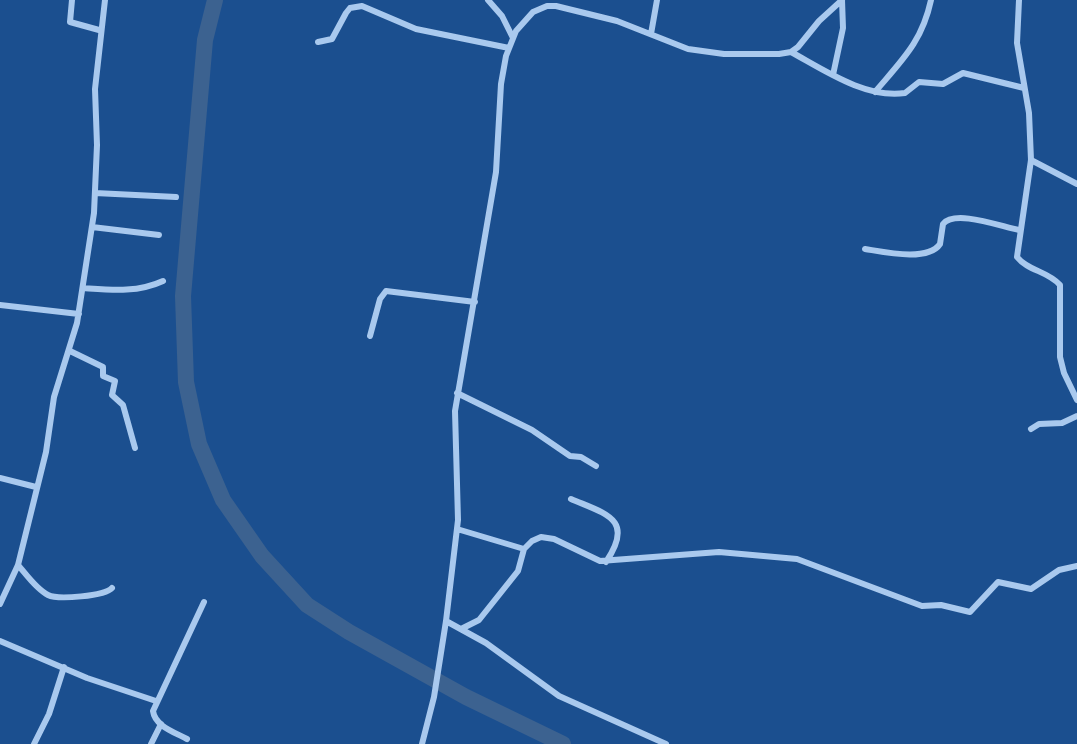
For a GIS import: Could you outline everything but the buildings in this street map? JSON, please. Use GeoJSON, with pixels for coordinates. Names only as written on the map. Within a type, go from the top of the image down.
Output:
{"type":"FeatureCollection","features":[{"type":"Feature","properties":{"kind":"street"},"geometry":{"type":"LineString","coordinates":[[72,0],[70,22],[99,30]]}},
{"type":"Feature","properties":{"kind":"street"},"geometry":{"type":"LineString","coordinates":[[0,604],[18,565],[46,452],[54,397],[70,351],[79,314],[95,194],[95,89],[99,30],[105,0]]}},
{"type":"Feature","properties":{"kind":"street"},"geometry":{"type":"LineString","coordinates":[[488,0],[502,16],[513,38]]}},
{"type":"Feature","properties":{"kind":"street"},"geometry":{"type":"LineString","coordinates":[[651,34],[657,0]]}},
{"type":"Feature","properties":{"kind":"street"},"geometry":{"type":"LineString","coordinates":[[791,52],[842,0]]}},
{"type":"Feature","properties":{"kind":"street"},"geometry":{"type":"LineString","coordinates":[[832,75],[843,28],[842,0]]}},
{"type":"Feature","properties":{"kind":"street"},"geometry":{"type":"LineString","coordinates":[[875,92],[918,40],[924,28],[931,0]]}},
{"type":"Feature","properties":{"kind":"street"},"geometry":{"type":"LineString","coordinates":[[1018,0],[1017,43],[1029,113],[1031,160],[1019,230],[1017,257],[1022,263],[1054,278],[1060,285],[1060,357],[1064,373],[1077,400]]}},
{"type":"Feature","properties":{"kind":"street"},"geometry":{"type":"LineString","coordinates":[[422,744],[434,697],[446,621],[457,529],[454,419],[496,172],[501,84],[513,38],[533,12],[547,3],[595,15],[678,46],[704,52],[742,55],[791,52],[832,75],[875,92],[905,93],[919,82],[944,84],[963,74],[1024,88]]}},
{"type":"Feature","properties":{"kind":"street"},"geometry":{"type":"LineString","coordinates":[[318,42],[332,39],[350,8],[362,6],[416,29],[509,48]]}},
{"type":"Feature","properties":{"kind":"street"},"geometry":{"type":"LineString","coordinates":[[1031,160],[1077,184]]}},
{"type":"Feature","properties":{"kind":"street"},"geometry":{"type":"LineString","coordinates":[[95,194],[176,197]]}},
{"type":"Feature","properties":{"kind":"street"},"geometry":{"type":"LineString","coordinates":[[865,249],[899,254],[929,253],[940,244],[942,224],[949,219],[983,219],[1001,227],[1019,230]]}},
{"type":"Feature","properties":{"kind":"street"},"geometry":{"type":"LineString","coordinates":[[92,227],[159,235]]}},
{"type":"Feature","properties":{"kind":"street"},"geometry":{"type":"LineString","coordinates":[[83,288],[133,290],[148,288],[163,281]]}},
{"type":"Feature","properties":{"kind":"street"},"geometry":{"type":"LineString","coordinates":[[370,336],[380,299],[386,291],[475,302]]}},
{"type":"Feature","properties":{"kind":"street"},"geometry":{"type":"LineString","coordinates":[[0,305],[79,314]]}},
{"type":"Feature","properties":{"kind":"street"},"geometry":{"type":"LineString","coordinates":[[70,351],[103,367],[103,376],[115,381],[112,395],[122,403],[135,448]]}},
{"type":"Feature","properties":{"kind":"street"},"geometry":{"type":"LineString","coordinates":[[457,393],[532,430],[570,456],[581,457],[596,466]]}},
{"type":"Feature","properties":{"kind":"street"},"geometry":{"type":"LineString","coordinates":[[1031,429],[1039,424],[1062,423],[1077,416]]}},
{"type":"Feature","properties":{"kind":"street"},"geometry":{"type":"LineString","coordinates":[[0,478],[36,487]]}},
{"type":"Feature","properties":{"kind":"street"},"geometry":{"type":"LineString","coordinates":[[571,499],[607,515],[619,530],[619,537],[606,562]]}},
{"type":"Feature","properties":{"kind":"street"},"geometry":{"type":"LineString","coordinates":[[457,529],[525,549]]}},
{"type":"Feature","properties":{"kind":"street"},"geometry":{"type":"LineString","coordinates":[[460,629],[479,620],[510,584],[520,569],[525,549],[535,539],[550,538],[591,559],[606,562],[641,557],[671,557],[719,552],[791,558],[816,564],[922,606],[941,605],[965,613],[973,611],[998,582],[1031,589],[1059,570],[1077,566]]}},
{"type":"Feature","properties":{"kind":"street"},"geometry":{"type":"LineString","coordinates":[[18,565],[41,590],[54,597],[104,594],[112,588]]}},
{"type":"Feature","properties":{"kind":"street"},"geometry":{"type":"LineString","coordinates":[[187,739],[160,724],[153,714],[156,700],[204,602]]}},
{"type":"Feature","properties":{"kind":"street"},"geometry":{"type":"LineString","coordinates":[[446,621],[493,647],[559,696],[666,744]]}},
{"type":"Feature","properties":{"kind":"street"},"geometry":{"type":"LineString","coordinates":[[0,641],[156,700]]}},
{"type":"Feature","properties":{"kind":"street"},"geometry":{"type":"LineString","coordinates":[[34,744],[49,714],[64,667]]}},
{"type":"Feature","properties":{"kind":"street"},"geometry":{"type":"LineString","coordinates":[[152,744],[160,724]]}},
{"type":"Feature","properties":{"kind":"waterway"},"geometry":{"type":"LineString","coordinates":[[215,0],[205,40],[183,296],[186,382],[199,444],[223,500],[262,556],[307,605],[349,632],[466,697],[563,744]]}}]}
